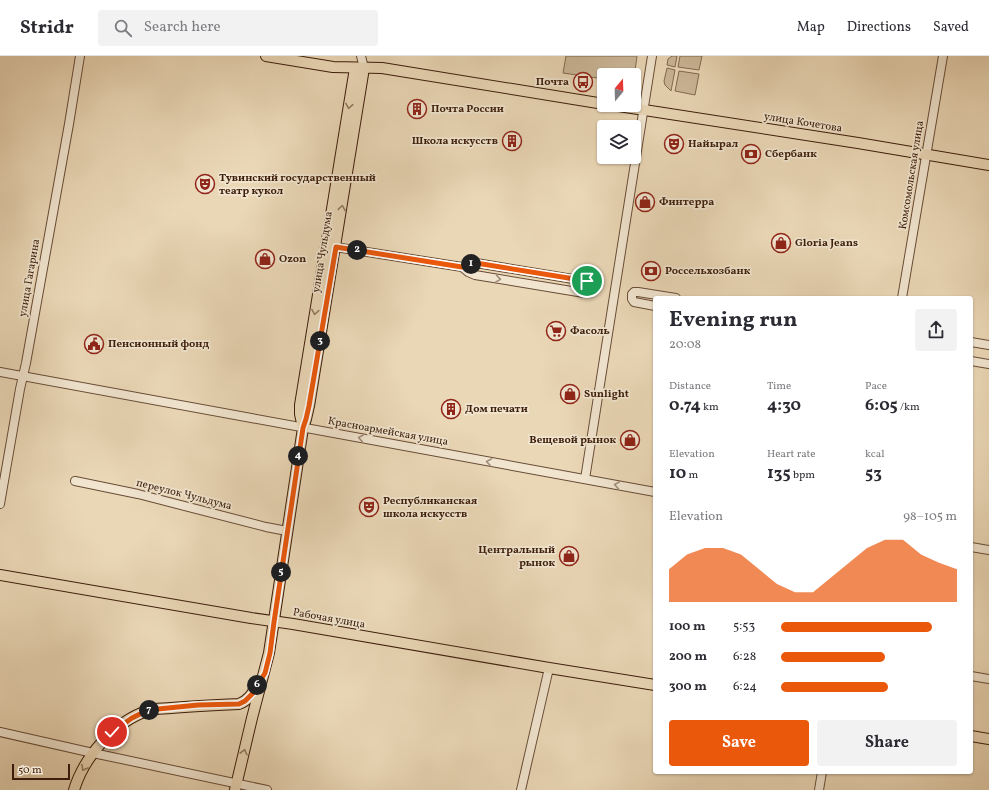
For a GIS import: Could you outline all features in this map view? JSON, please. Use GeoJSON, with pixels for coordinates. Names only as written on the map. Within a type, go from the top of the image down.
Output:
{"type":"FeatureCollection","features":[{"type":"Feature","properties":{"kind":"main road"},"geometry":{"type":"LineString","coordinates":[[266,56],[333,67],[382,68],[597,103]]}},
{"type":"Feature","properties":{"kind":"main road","name":"улица Чульдума"},"geometry":{"type":"LineString","coordinates":[[236,787],[252,718],[270,653],[287,531],[303,428],[309,406],[331,246],[360,68]]}},
{"type":"Feature","properties":{"kind":"main road","name":"улица Кочетова"},"geometry":{"type":"LineString","coordinates":[[641,110],[989,165]]}},
{"type":"Feature","properties":{"kind":"main road","name":"Рабочая улица"},"geometry":{"type":"LineString","coordinates":[[0,574],[236,616],[653,685]]}},
{"type":"Feature","properties":{"kind":"main road","name":"улица Чульдума"},"geometry":{"type":"LineString","coordinates":[[239,704],[245,701],[253,693],[265,673]]}},
{"type":"Feature","properties":{"kind":"main road"},"geometry":{"type":"LineString","coordinates":[[74,790],[82,770],[93,753],[112,732],[132,718],[148,710],[198,705],[239,704],[245,707],[252,718]]}},
{"type":"Feature","properties":{"kind":"main road"},"geometry":{"type":"LineString","coordinates":[[973,736],[989,739]]}},
{"type":"Feature","properties":{"kind":"street","name":"улица Гагарина"},"geometry":{"type":"LineString","coordinates":[[0,504],[2,481],[23,376],[80,56]]}},
{"type":"Feature","properties":{"kind":"street","name":"улица Чульдума"},"geometry":{"type":"LineString","coordinates":[[357,56],[360,68]]}},
{"type":"Feature","properties":{"kind":"street","name":"улица Чульдума"},"geometry":{"type":"LineString","coordinates":[[360,68],[361,56]]}},
{"type":"Feature","properties":{"kind":"street"},"geometry":{"type":"LineString","coordinates":[[584,479],[652,56]]}},
{"type":"Feature","properties":{"kind":"street","name":"Комсомольская улица"},"geometry":{"type":"LineString","coordinates":[[902,296],[943,56]]}},
{"type":"Feature","properties":{"kind":"street"},"geometry":{"type":"LineString","coordinates":[[331,246],[462,267],[475,275],[584,293],[590,293],[593,290],[592,284],[585,281],[476,263],[468,264],[462,267]]}},
{"type":"Feature","properties":{"kind":"street"},"geometry":{"type":"LineString","coordinates":[[653,306],[634,302],[632,299],[632,294],[634,292],[638,292],[663,296]]}},
{"type":"Feature","properties":{"kind":"street"},"geometry":{"type":"LineString","coordinates":[[973,342],[989,345]]}},
{"type":"Feature","properties":{"kind":"street"},"geometry":{"type":"LineString","coordinates":[[973,361],[989,364]]}},
{"type":"Feature","properties":{"kind":"street","name":"Красноармейская улица"},"geometry":{"type":"LineString","coordinates":[[0,372],[653,492]]}},
{"type":"Feature","properties":{"kind":"street","name":"переулок Чульдума"},"geometry":{"type":"LineString","coordinates":[[75,481],[138,494],[287,531]]}},
{"type":"Feature","properties":{"kind":"street"},"geometry":{"type":"LineString","coordinates":[[973,547],[989,550]]}},
{"type":"Feature","properties":{"kind":"street"},"geometry":{"type":"LineString","coordinates":[[521,790],[549,668]]}},
{"type":"Feature","properties":{"kind":"street"},"geometry":{"type":"LineString","coordinates":[[973,676],[989,679]]}},
{"type":"Feature","properties":{"kind":"street"},"geometry":{"type":"LineString","coordinates":[[0,732],[236,787],[267,790]]}},
{"type":"Feature","properties":{"kind":"street"},"geometry":{"type":"LineString","coordinates":[[819,790],[822,774]]}},
{"type":"Feature","properties":{"kind":"shaded area"},"geometry":{"type":"Polygon","coordinates":[[[566,56],[637,56],[635,68],[597,68],[597,78],[563,73],[566,56]]]}},
{"type":"Feature","properties":{"kind":"shaded area"},"geometry":{"type":"Polygon","coordinates":[[[672,56],[677,56],[675,67],[667,65],[668,59],[672,56]]]}},
{"type":"Feature","properties":{"kind":"shaded area"},"geometry":{"type":"Polygon","coordinates":[[[680,56],[702,56],[699,70],[678,67],[680,56]]]}},
{"type":"Feature","properties":{"kind":"shaded area"},"geometry":{"type":"Polygon","coordinates":[[[667,68],[675,70],[671,91],[665,85],[664,81],[667,68]]]}},
{"type":"Feature","properties":{"kind":"shaded area"},"geometry":{"type":"Polygon","coordinates":[[[679,71],[699,74],[695,95],[675,91],[679,71]]]}},
{"type":"Feature","properties":{"kind":"place","name":"Почта"},"geometry":{"type":"Point","coordinates":[583,82]}},
{"type":"Feature","properties":{"kind":"place","name":"Почта России"},"geometry":{"type":"Point","coordinates":[417,109]}},
{"type":"Feature","properties":{"kind":"place","name":"Школа искусств"},"geometry":{"type":"Point","coordinates":[512,141]}},
{"type":"Feature","properties":{"kind":"place","name":"Найырал"},"geometry":{"type":"Point","coordinates":[674,144]}},
{"type":"Feature","properties":{"kind":"place","name":"Сбербанк"},"geometry":{"type":"Point","coordinates":[751,154]}},
{"type":"Feature","properties":{"kind":"place","name":"Тувинский государственный театр кукол"},"geometry":{"type":"Point","coordinates":[205,184]}},
{"type":"Feature","properties":{"kind":"place","name":"Финтерра"},"geometry":{"type":"Point","coordinates":[645,202]}},
{"type":"Feature","properties":{"kind":"place","name":"Gloria Jeans"},"geometry":{"type":"Point","coordinates":[781,243]}},
{"type":"Feature","properties":{"kind":"place","name":"Ozon"},"geometry":{"type":"Point","coordinates":[265,259]}},
{"type":"Feature","properties":{"kind":"place","name":"Россельхозбанк"},"geometry":{"type":"Point","coordinates":[651,271]}},
{"type":"Feature","properties":{"kind":"place","name":"Фасоль"},"geometry":{"type":"Point","coordinates":[556,331]}},
{"type":"Feature","properties":{"kind":"place","name":"Пенсионный фонд"},"geometry":{"type":"Point","coordinates":[94,344]}},
{"type":"Feature","properties":{"kind":"place","name":"Sunlight"},"geometry":{"type":"Point","coordinates":[570,394]}},
{"type":"Feature","properties":{"kind":"place","name":"Дом печати"},"geometry":{"type":"Point","coordinates":[451,409]}},
{"type":"Feature","properties":{"kind":"place","name":"Вещевой рынок"},"geometry":{"type":"Point","coordinates":[630,440]}},
{"type":"Feature","properties":{"kind":"place","name":"Республиканская школа искусств"},"geometry":{"type":"Point","coordinates":[369,507]}},
{"type":"Feature","properties":{"kind":"place","name":"Центральный рынок"},"geometry":{"type":"Point","coordinates":[569,556]}},
{"type":"Feature","properties":{"kind":"route"},"geometry":{"type":"LineString","coordinates":[[112,732],[132,718],[148,710],[198,705],[239,704],[245,701],[253,693],[265,673],[270,653],[303,428],[309,406],[336,247],[462,267],[468,264],[476,263],[587,281]]}}]}
